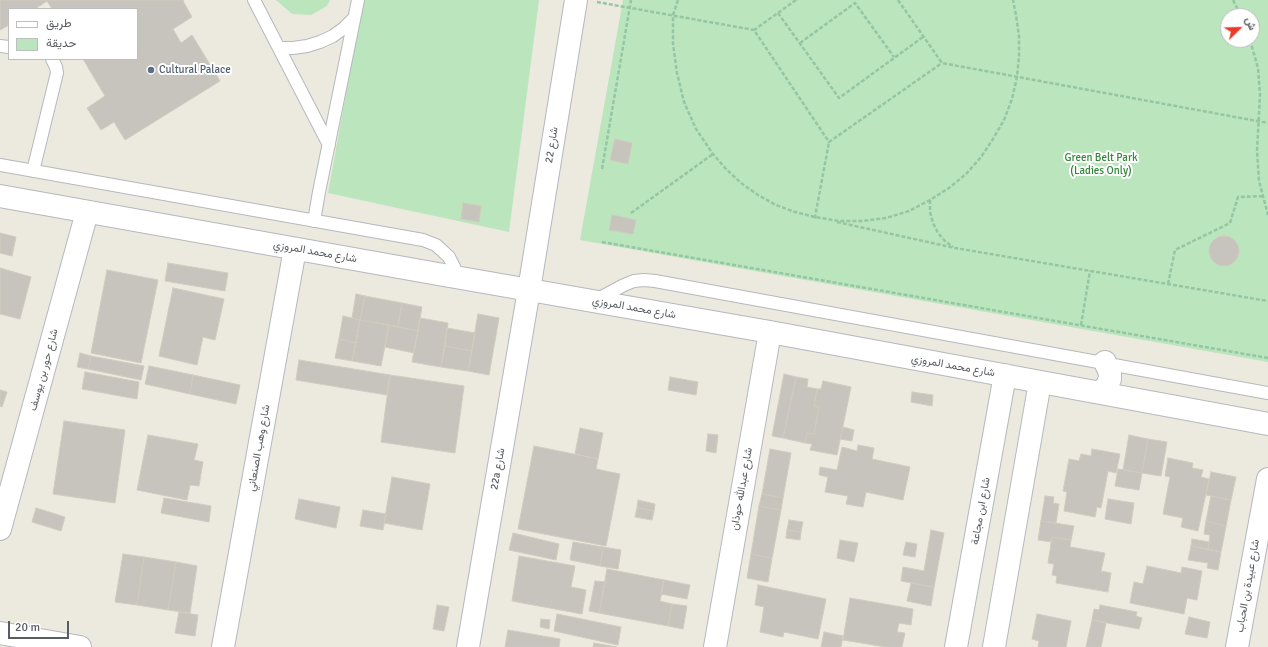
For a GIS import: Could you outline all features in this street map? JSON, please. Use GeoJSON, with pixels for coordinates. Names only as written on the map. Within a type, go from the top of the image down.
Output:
{"type":"FeatureCollection","features":[{"type":"Feature","properties":{"kind":"street","name":"شارع 22"},"geometry":{"type":"LineString","coordinates":[[529,290],[585,1]]}},
{"type":"Feature","properties":{"kind":"street","name":"شارع محمد المروزي"},"geometry":{"type":"LineString","coordinates":[[0,196],[770,332],[1268,424]]}},
{"type":"Feature","properties":{"kind":"street","name":"شارع حور بن يوسف"},"geometry":{"type":"LineString","coordinates":[[0,529],[87,212]]}},
{"type":"Feature","properties":{"kind":"street","name":"شارع وهب الصنعاني"},"geometry":{"type":"LineString","coordinates":[[223,647],[295,249]]}},
{"type":"Feature","properties":{"kind":"street","name":"22a شارع"},"geometry":{"type":"LineString","coordinates":[[468,647],[529,290]]}},
{"type":"Feature","properties":{"kind":"street","name":"شارع عبدالله حوذان"},"geometry":{"type":"LineString","coordinates":[[715,647],[770,332]]}},
{"type":"Feature","properties":{"kind":"street"},"geometry":{"type":"LineString","coordinates":[[1098,392],[1104,389],[1110,379],[1110,373],[1105,362]]}},
{"type":"Feature","properties":{"kind":"street","name":"شارع ابن مجاعة"},"geometry":{"type":"LineString","coordinates":[[956,647],[1005,375]]}},
{"type":"Feature","properties":{"kind":"street"},"geometry":{"type":"LineString","coordinates":[[994,647],[1040,382]]}},
{"type":"Feature","properties":{"kind":"street","name":"شارع عبيدة بن الحباب"},"geometry":{"type":"LineString","coordinates":[[1237,647],[1268,479]]}},
{"type":"Feature","properties":{"kind":"street"},"geometry":{"type":"LineString","coordinates":[[0,633],[80,647]]}},
{"type":"Feature","properties":{"kind":"lane"},"geometry":{"type":"LineString","coordinates":[[254,0],[329,145]]}},
{"type":"Feature","properties":{"kind":"lane"},"geometry":{"type":"LineString","coordinates":[[314,221],[358,0]]}},
{"type":"Feature","properties":{"kind":"lane"},"geometry":{"type":"LineString","coordinates":[[279,48],[307,46],[320,42],[338,32],[354,18]]}},
{"type":"Feature","properties":{"kind":"lane"},"geometry":{"type":"LineString","coordinates":[[33,171],[57,73],[52,60]]}},
{"type":"Feature","properties":{"kind":"lane"},"geometry":{"type":"LineString","coordinates":[[0,165],[430,242],[449,257],[457,277]]}},
{"type":"Feature","properties":{"kind":"lane"},"geometry":{"type":"LineString","coordinates":[[593,301],[624,285],[644,280],[655,281],[1268,392]]}},
{"type":"Feature","properties":{"kind":"path"},"geometry":{"type":"LineString","coordinates":[[602,169],[631,0]]}},
{"type":"Feature","properties":{"kind":"path"},"geometry":{"type":"LineString","coordinates":[[678,0],[673,15],[673,44],[677,73],[684,102],[696,129],[713,154],[731,174],[758,195],[776,205],[788,210],[815,217],[955,248],[1268,301]]}},
{"type":"Feature","properties":{"kind":"path"},"geometry":{"type":"LineString","coordinates":[[754,30],[796,0]]}},
{"type":"Feature","properties":{"kind":"path"},"geometry":{"type":"LineString","coordinates":[[898,0],[942,63],[1268,123]]}},
{"type":"Feature","properties":{"kind":"path"},"geometry":{"type":"LineString","coordinates":[[815,217],[838,221],[886,218],[909,211],[930,200],[949,188],[966,174],[985,152],[993,139],[1004,120],[1012,99],[1017,78],[1019,57],[1019,36],[1013,0]]}},
{"type":"Feature","properties":{"kind":"path"},"geometry":{"type":"LineString","coordinates":[[585,1],[630,7],[754,30],[829,142],[815,217]]}},
{"type":"Feature","properties":{"kind":"path"},"geometry":{"type":"LineString","coordinates":[[800,43],[855,3],[894,58]]}},
{"type":"Feature","properties":{"kind":"path"},"geometry":{"type":"LineString","coordinates":[[778,13],[839,98],[923,36]]}},
{"type":"Feature","properties":{"kind":"path"},"geometry":{"type":"LineString","coordinates":[[1252,48],[1258,68],[1260,95],[1257,151],[1259,181],[1268,216]]}},
{"type":"Feature","properties":{"kind":"path"},"geometry":{"type":"LineString","coordinates":[[829,142],[942,63]]}},
{"type":"Feature","properties":{"kind":"path"},"geometry":{"type":"LineString","coordinates":[[631,213],[713,154]]}},
{"type":"Feature","properties":{"kind":"path"},"geometry":{"type":"LineString","coordinates":[[1168,284],[1175,250],[1230,223],[1238,197],[1262,196]]}},
{"type":"Feature","properties":{"kind":"path"},"geometry":{"type":"LineString","coordinates":[[930,200],[930,212],[938,233],[945,241],[955,248]]}},
{"type":"Feature","properties":{"kind":"path"},"geometry":{"type":"LineString","coordinates":[[602,242],[1268,358]]}},
{"type":"Feature","properties":{"kind":"path"},"geometry":{"type":"LineString","coordinates":[[1081,326],[1090,271]]}},
{"type":"Feature","properties":{"kind":"green space"},"geometry":{"type":"Polygon","coordinates":[[[276,0],[330,0],[327,6],[311,15],[292,14],[276,0]]]}},
{"type":"Feature","properties":{"kind":"green space"},"geometry":{"type":"Polygon","coordinates":[[[363,0],[539,0],[509,232],[328,193],[363,0]]]}},
{"type":"Feature","properties":{"kind":"green space","name":"Green Belt Park (Ladies Only)"},"geometry":{"type":"Polygon","coordinates":[[[623,0],[1268,0],[1268,362],[580,240],[623,0]]]}},
{"type":"Feature","properties":{"kind":"building","name":"Cultural Palace"},"geometry":{"type":"Polygon","coordinates":[[[0,0],[184,0],[183,1],[192,17],[173,29],[181,43],[192,35],[220,81],[125,140],[114,122],[101,130],[87,108],[105,96],[84,60],[138,60],[138,8],[51,8],[47,1],[36,8],[8,8],[8,26],[0,30],[0,0]]]}},
{"type":"Feature","properties":{"kind":"building"},"geometry":{"type":"Polygon","coordinates":[[[615,139],[632,143],[628,164],[610,160],[615,139]]]}},
{"type":"Feature","properties":{"kind":"building"},"geometry":{"type":"Polygon","coordinates":[[[463,203],[481,206],[479,222],[461,219],[463,203]]]}},
{"type":"Feature","properties":{"kind":"building"},"geometry":{"type":"Polygon","coordinates":[[[612,215],[636,220],[633,234],[609,230],[612,215]]]}},
{"type":"Feature","properties":{"kind":"building"},"geometry":{"type":"Polygon","coordinates":[[[0,233],[16,237],[12,256],[0,253],[0,233]]]}},
{"type":"Feature","properties":{"kind":"building"},"geometry":{"type":"Polygon","coordinates":[[[1224,236],[1235,240],[1239,251],[1235,262],[1224,266],[1213,262],[1209,251],[1213,240],[1224,236]]]}},
{"type":"Feature","properties":{"kind":"building"},"geometry":{"type":"Polygon","coordinates":[[[168,263],[228,273],[225,291],[165,281],[168,263]]]}},
{"type":"Feature","properties":{"kind":"building"},"geometry":{"type":"Polygon","coordinates":[[[0,268],[31,277],[20,319],[0,314],[0,268]]]}},
{"type":"Feature","properties":{"kind":"building"},"geometry":{"type":"Polygon","coordinates":[[[107,270],[158,280],[141,363],[91,353],[107,270]]]}},
{"type":"Feature","properties":{"kind":"building"},"geometry":{"type":"Polygon","coordinates":[[[173,288],[224,299],[215,340],[203,337],[197,365],[159,356],[173,288]]]}},
{"type":"Feature","properties":{"kind":"building"},"geometry":{"type":"Polygon","coordinates":[[[356,294],[365,296],[360,320],[352,318],[356,294]]]}},
{"type":"Feature","properties":{"kind":"building"},"geometry":{"type":"Polygon","coordinates":[[[365,296],[402,303],[398,327],[360,320],[365,296]]]}},
{"type":"Feature","properties":{"kind":"building"},"geometry":{"type":"Polygon","coordinates":[[[402,303],[422,307],[418,331],[398,327],[402,303]]]}},
{"type":"Feature","properties":{"kind":"building"},"geometry":{"type":"Polygon","coordinates":[[[478,314],[499,318],[489,375],[468,371],[478,314]]]}},
{"type":"Feature","properties":{"kind":"building"},"geometry":{"type":"Polygon","coordinates":[[[343,316],[360,320],[356,343],[339,339],[343,316]]]}},
{"type":"Feature","properties":{"kind":"building"},"geometry":{"type":"Polygon","coordinates":[[[420,318],[448,323],[441,367],[412,362],[420,318]]]}},
{"type":"Feature","properties":{"kind":"building"},"geometry":{"type":"Polygon","coordinates":[[[360,320],[389,325],[381,366],[352,361],[360,320]]]}},
{"type":"Feature","properties":{"kind":"building"},"geometry":{"type":"Polygon","coordinates":[[[389,325],[418,331],[414,353],[385,347],[389,325]]]}},
{"type":"Feature","properties":{"kind":"building"},"geometry":{"type":"Polygon","coordinates":[[[447,328],[475,333],[472,351],[445,346],[447,328]]]}},
{"type":"Feature","properties":{"kind":"building"},"geometry":{"type":"Polygon","coordinates":[[[339,339],[356,343],[352,361],[335,358],[339,339]]]}},
{"type":"Feature","properties":{"kind":"building"},"geometry":{"type":"Polygon","coordinates":[[[445,346],[472,351],[468,371],[441,367],[445,346]]]}},
{"type":"Feature","properties":{"kind":"building"},"geometry":{"type":"Polygon","coordinates":[[[80,353],[91,356],[88,369],[77,367],[80,353]]]}},
{"type":"Feature","properties":{"kind":"building"},"geometry":{"type":"Polygon","coordinates":[[[91,356],[144,366],[141,380],[88,369],[91,356]]]}},
{"type":"Feature","properties":{"kind":"building"},"geometry":{"type":"Polygon","coordinates":[[[299,360],[390,375],[387,395],[296,380],[299,360]]]}},
{"type":"Feature","properties":{"kind":"building"},"geometry":{"type":"Polygon","coordinates":[[[149,366],[193,375],[190,394],[145,384],[149,366]]]}},
{"type":"Feature","properties":{"kind":"building"},"geometry":{"type":"Polygon","coordinates":[[[85,372],[139,382],[137,399],[82,389],[85,372]]]}},
{"type":"Feature","properties":{"kind":"building"},"geometry":{"type":"Polygon","coordinates":[[[784,374],[796,377],[783,438],[772,436],[784,374]]]}},
{"type":"Feature","properties":{"kind":"building"},"geometry":{"type":"Polygon","coordinates":[[[193,375],[240,385],[236,404],[190,394],[193,375]]]}},
{"type":"Feature","properties":{"kind":"building"},"geometry":{"type":"Polygon","coordinates":[[[390,375],[464,386],[455,453],[381,442],[390,375]]]}},
{"type":"Feature","properties":{"kind":"building"},"geometry":{"type":"Polygon","coordinates":[[[670,377],[698,382],[696,395],[668,390],[670,377]]]}},
{"type":"Feature","properties":{"kind":"building"},"geometry":{"type":"Polygon","coordinates":[[[796,377],[808,379],[807,387],[817,389],[814,406],[819,407],[814,434],[807,433],[805,443],[783,438],[796,377]]]}},
{"type":"Feature","properties":{"kind":"building"},"geometry":{"type":"Polygon","coordinates":[[[823,381],[851,387],[837,455],[810,450],[812,444],[805,443],[807,433],[814,434],[819,407],[814,406],[817,389],[821,389],[823,381]]]}},
{"type":"Feature","properties":{"kind":"building"},"geometry":{"type":"Polygon","coordinates":[[[0,390],[7,392],[2,407],[0,406],[0,390]]]}},
{"type":"Feature","properties":{"kind":"building"},"geometry":{"type":"Polygon","coordinates":[[[912,392],[933,395],[932,406],[911,402],[912,392]]]}},
{"type":"Feature","properties":{"kind":"building"},"geometry":{"type":"Polygon","coordinates":[[[64,421],[125,430],[115,503],[53,494],[64,421]]]}},
{"type":"Feature","properties":{"kind":"building"},"geometry":{"type":"Polygon","coordinates":[[[843,427],[854,430],[852,441],[840,439],[843,427]]]}},
{"type":"Feature","properties":{"kind":"building"},"geometry":{"type":"Polygon","coordinates":[[[580,428],[603,433],[598,459],[575,454],[580,428]]]}},
{"type":"Feature","properties":{"kind":"building"},"geometry":{"type":"Polygon","coordinates":[[[708,434],[718,435],[716,453],[706,451],[708,434]]]}},
{"type":"Feature","properties":{"kind":"building"},"geometry":{"type":"Polygon","coordinates":[[[148,435],[198,444],[194,460],[203,462],[199,486],[190,485],[187,500],[137,490],[148,435]]]}},
{"type":"Feature","properties":{"kind":"building"},"geometry":{"type":"Polygon","coordinates":[[[1129,435],[1148,439],[1142,473],[1123,470],[1129,435]]]}},
{"type":"Feature","properties":{"kind":"building"},"geometry":{"type":"Polygon","coordinates":[[[1148,439],[1167,442],[1161,476],[1142,473],[1148,439]]]}},
{"type":"Feature","properties":{"kind":"building"},"geometry":{"type":"Polygon","coordinates":[[[858,445],[874,448],[872,459],[910,467],[903,500],[866,492],[863,507],[846,504],[848,496],[825,492],[828,477],[819,475],[820,467],[837,470],[842,447],[857,451],[858,445]]]}},
{"type":"Feature","properties":{"kind":"building"},"geometry":{"type":"Polygon","coordinates":[[[534,446],[598,459],[596,469],[620,474],[606,546],[518,529],[534,446]]]}},
{"type":"Feature","properties":{"kind":"building"},"geometry":{"type":"Polygon","coordinates":[[[770,449],[791,453],[783,498],[762,494],[770,449]]]}},
{"type":"Feature","properties":{"kind":"building"},"geometry":{"type":"Polygon","coordinates":[[[1092,449],[1120,454],[1116,473],[1108,471],[1101,508],[1097,507],[1095,517],[1064,511],[1067,492],[1063,491],[1069,459],[1079,461],[1081,454],[1091,456],[1092,449]]]}},
{"type":"Feature","properties":{"kind":"building"},"geometry":{"type":"Polygon","coordinates":[[[1168,458],[1193,463],[1192,468],[1203,470],[1201,477],[1209,479],[1198,531],[1181,527],[1183,518],[1163,514],[1170,477],[1165,476],[1168,458]]]}},
{"type":"Feature","properties":{"kind":"building"},"geometry":{"type":"Polygon","coordinates":[[[1118,469],[1142,473],[1139,490],[1115,486],[1118,469]]]}},
{"type":"Feature","properties":{"kind":"building"},"geometry":{"type":"Polygon","coordinates":[[[1211,472],[1236,477],[1231,500],[1206,495],[1211,472]]]}},
{"type":"Feature","properties":{"kind":"building"},"geometry":{"type":"Polygon","coordinates":[[[392,477],[430,484],[422,530],[384,523],[392,477]]]}},
{"type":"Feature","properties":{"kind":"building"},"geometry":{"type":"Polygon","coordinates":[[[762,494],[783,498],[781,510],[759,506],[762,494]]]}},
{"type":"Feature","properties":{"kind":"building"},"geometry":{"type":"Polygon","coordinates":[[[1045,496],[1054,497],[1053,503],[1059,504],[1056,523],[1041,521],[1045,496]]]}},
{"type":"Feature","properties":{"kind":"building"},"geometry":{"type":"Polygon","coordinates":[[[1211,496],[1231,500],[1226,526],[1206,521],[1211,496]]]}},
{"type":"Feature","properties":{"kind":"building"},"geometry":{"type":"Polygon","coordinates":[[[164,498],[211,506],[209,522],[161,513],[164,498]]]}},
{"type":"Feature","properties":{"kind":"building"},"geometry":{"type":"Polygon","coordinates":[[[299,499],[340,507],[336,528],[295,519],[299,499]]]}},
{"type":"Feature","properties":{"kind":"building"},"geometry":{"type":"Polygon","coordinates":[[[1108,499],[1134,503],[1131,524],[1105,519],[1108,499]]]}},
{"type":"Feature","properties":{"kind":"building"},"geometry":{"type":"Polygon","coordinates":[[[638,500],[655,504],[654,511],[637,508],[638,500]]]}},
{"type":"Feature","properties":{"kind":"building"},"geometry":{"type":"Polygon","coordinates":[[[759,506],[781,510],[772,558],[751,554],[759,506]]]}},
{"type":"Feature","properties":{"kind":"building"},"geometry":{"type":"Polygon","coordinates":[[[36,508],[65,517],[61,531],[32,522],[36,508]]]}},
{"type":"Feature","properties":{"kind":"building"},"geometry":{"type":"Polygon","coordinates":[[[637,508],[654,511],[652,520],[635,517],[637,508]]]}},
{"type":"Feature","properties":{"kind":"building"},"geometry":{"type":"Polygon","coordinates":[[[363,510],[386,514],[383,530],[360,526],[363,510]]]}},
{"type":"Feature","properties":{"kind":"building"},"geometry":{"type":"Polygon","coordinates":[[[789,520],[803,522],[801,532],[787,530],[789,520]]]}},
{"type":"Feature","properties":{"kind":"building"},"geometry":{"type":"Polygon","coordinates":[[[1041,521],[1074,526],[1071,540],[1052,537],[1051,542],[1038,540],[1041,521]]]}},
{"type":"Feature","properties":{"kind":"building"},"geometry":{"type":"Polygon","coordinates":[[[1206,521],[1226,526],[1221,552],[1208,549],[1210,535],[1204,534],[1206,521]]]}},
{"type":"Feature","properties":{"kind":"building"},"geometry":{"type":"Polygon","coordinates":[[[787,530],[801,532],[800,540],[786,538],[787,530]]]}},
{"type":"Feature","properties":{"kind":"building"},"geometry":{"type":"Polygon","coordinates":[[[931,530],[944,533],[934,587],[901,581],[903,567],[924,571],[931,530]]]}},
{"type":"Feature","properties":{"kind":"building"},"geometry":{"type":"Polygon","coordinates":[[[513,533],[559,544],[556,560],[509,550],[513,533]]]}},
{"type":"Feature","properties":{"kind":"building"},"geometry":{"type":"Polygon","coordinates":[[[1052,537],[1071,540],[1070,547],[1105,553],[1101,571],[1111,573],[1108,592],[1056,583],[1057,576],[1052,575],[1054,564],[1048,563],[1052,537]]]}},
{"type":"Feature","properties":{"kind":"building"},"geometry":{"type":"Polygon","coordinates":[[[1192,539],[1209,542],[1208,549],[1191,546],[1192,539]]]}},
{"type":"Feature","properties":{"kind":"building"},"geometry":{"type":"Polygon","coordinates":[[[840,540],[858,543],[854,562],[837,558],[840,540]]]}},
{"type":"Feature","properties":{"kind":"building"},"geometry":{"type":"Polygon","coordinates":[[[573,542],[603,547],[600,566],[570,560],[573,542]]]}},
{"type":"Feature","properties":{"kind":"building"},"geometry":{"type":"Polygon","coordinates":[[[906,542],[917,544],[915,557],[903,555],[906,542]]]}},
{"type":"Feature","properties":{"kind":"building"},"geometry":{"type":"Polygon","coordinates":[[[1191,546],[1221,552],[1218,570],[1207,568],[1208,563],[1188,560],[1191,546]]]}},
{"type":"Feature","properties":{"kind":"building"},"geometry":{"type":"Polygon","coordinates":[[[603,547],[621,550],[618,569],[600,566],[603,547]]]}},
{"type":"Feature","properties":{"kind":"building"},"geometry":{"type":"Polygon","coordinates":[[[123,554],[144,557],[137,605],[115,602],[123,554]]]}},
{"type":"Feature","properties":{"kind":"building"},"geometry":{"type":"Polygon","coordinates":[[[751,554],[772,558],[768,582],[747,578],[751,554]]]}},
{"type":"Feature","properties":{"kind":"building"},"geometry":{"type":"Polygon","coordinates":[[[519,556],[575,566],[571,587],[586,590],[582,614],[512,601],[519,556]]]}},
{"type":"Feature","properties":{"kind":"building"},"geometry":{"type":"Polygon","coordinates":[[[144,557],[176,562],[168,610],[137,605],[144,557]]]}},
{"type":"Feature","properties":{"kind":"building"},"geometry":{"type":"Polygon","coordinates":[[[176,562],[197,566],[190,613],[168,610],[176,562]]]}},
{"type":"Feature","properties":{"kind":"building"},"geometry":{"type":"Polygon","coordinates":[[[1147,566],[1181,573],[1182,567],[1202,571],[1197,600],[1187,598],[1184,614],[1130,603],[1134,582],[1143,584],[1147,566]]]}},
{"type":"Feature","properties":{"kind":"building"},"geometry":{"type":"Polygon","coordinates":[[[607,569],[664,580],[660,601],[672,604],[668,626],[599,613],[607,569]]]}},
{"type":"Feature","properties":{"kind":"building"},"geometry":{"type":"Polygon","coordinates":[[[664,580],[690,585],[687,599],[661,594],[664,580]]]}},
{"type":"Feature","properties":{"kind":"building"},"geometry":{"type":"Polygon","coordinates":[[[595,581],[605,582],[599,613],[589,611],[595,581]]]}},
{"type":"Feature","properties":{"kind":"building"},"geometry":{"type":"Polygon","coordinates":[[[911,583],[934,587],[931,606],[907,601],[911,583]]]}},
{"type":"Feature","properties":{"kind":"building"},"geometry":{"type":"Polygon","coordinates":[[[758,585],[826,599],[818,639],[784,632],[783,637],[760,632],[764,607],[755,605],[758,585]]]}},
{"type":"Feature","properties":{"kind":"building"},"geometry":{"type":"Polygon","coordinates":[[[850,598],[913,609],[911,625],[899,623],[897,632],[905,633],[902,647],[886,647],[843,640],[850,598]]]}},
{"type":"Feature","properties":{"kind":"building"},"geometry":{"type":"Polygon","coordinates":[[[672,604],[687,606],[683,629],[668,626],[672,604]]]}},
{"type":"Feature","properties":{"kind":"building"},"geometry":{"type":"Polygon","coordinates":[[[437,605],[449,607],[444,631],[433,629],[437,605]]]}},
{"type":"Feature","properties":{"kind":"building"},"geometry":{"type":"Polygon","coordinates":[[[1100,605],[1137,612],[1136,616],[1142,618],[1139,629],[1092,620],[1094,609],[1099,610],[1100,605]]]}},
{"type":"Feature","properties":{"kind":"building"},"geometry":{"type":"Polygon","coordinates":[[[179,612],[198,615],[195,636],[175,633],[179,612]]]}},
{"type":"Feature","properties":{"kind":"building"},"geometry":{"type":"Polygon","coordinates":[[[557,614],[621,627],[618,645],[554,631],[557,614]]]}},
{"type":"Feature","properties":{"kind":"building"},"geometry":{"type":"Polygon","coordinates":[[[1037,614],[1071,621],[1066,647],[1038,647],[1039,641],[1032,639],[1037,614]]]}},
{"type":"Feature","properties":{"kind":"building"},"geometry":{"type":"Polygon","coordinates":[[[1189,617],[1210,622],[1207,638],[1185,634],[1189,617]]]}},
{"type":"Feature","properties":{"kind":"building"},"geometry":{"type":"Polygon","coordinates":[[[541,619],[550,620],[549,629],[540,627],[541,619]]]}},
{"type":"Feature","properties":{"kind":"building"},"geometry":{"type":"Polygon","coordinates":[[[1092,620],[1106,623],[1101,647],[1086,647],[1092,620]]]}},
{"type":"Feature","properties":{"kind":"building"},"geometry":{"type":"Polygon","coordinates":[[[508,630],[560,639],[559,647],[505,647],[508,630]]]}},
{"type":"Feature","properties":{"kind":"building"},"geometry":{"type":"Polygon","coordinates":[[[824,632],[843,636],[841,647],[821,647],[824,632]]]}},
{"type":"Feature","properties":{"kind":"building"},"geometry":{"type":"Polygon","coordinates":[[[594,643],[617,647],[593,647],[594,643]]]}},
{"type":"Feature","properties":{"kind":"place","name":"Cultural Palace"},"geometry":{"type":"Point","coordinates":[151,70]}}]}
